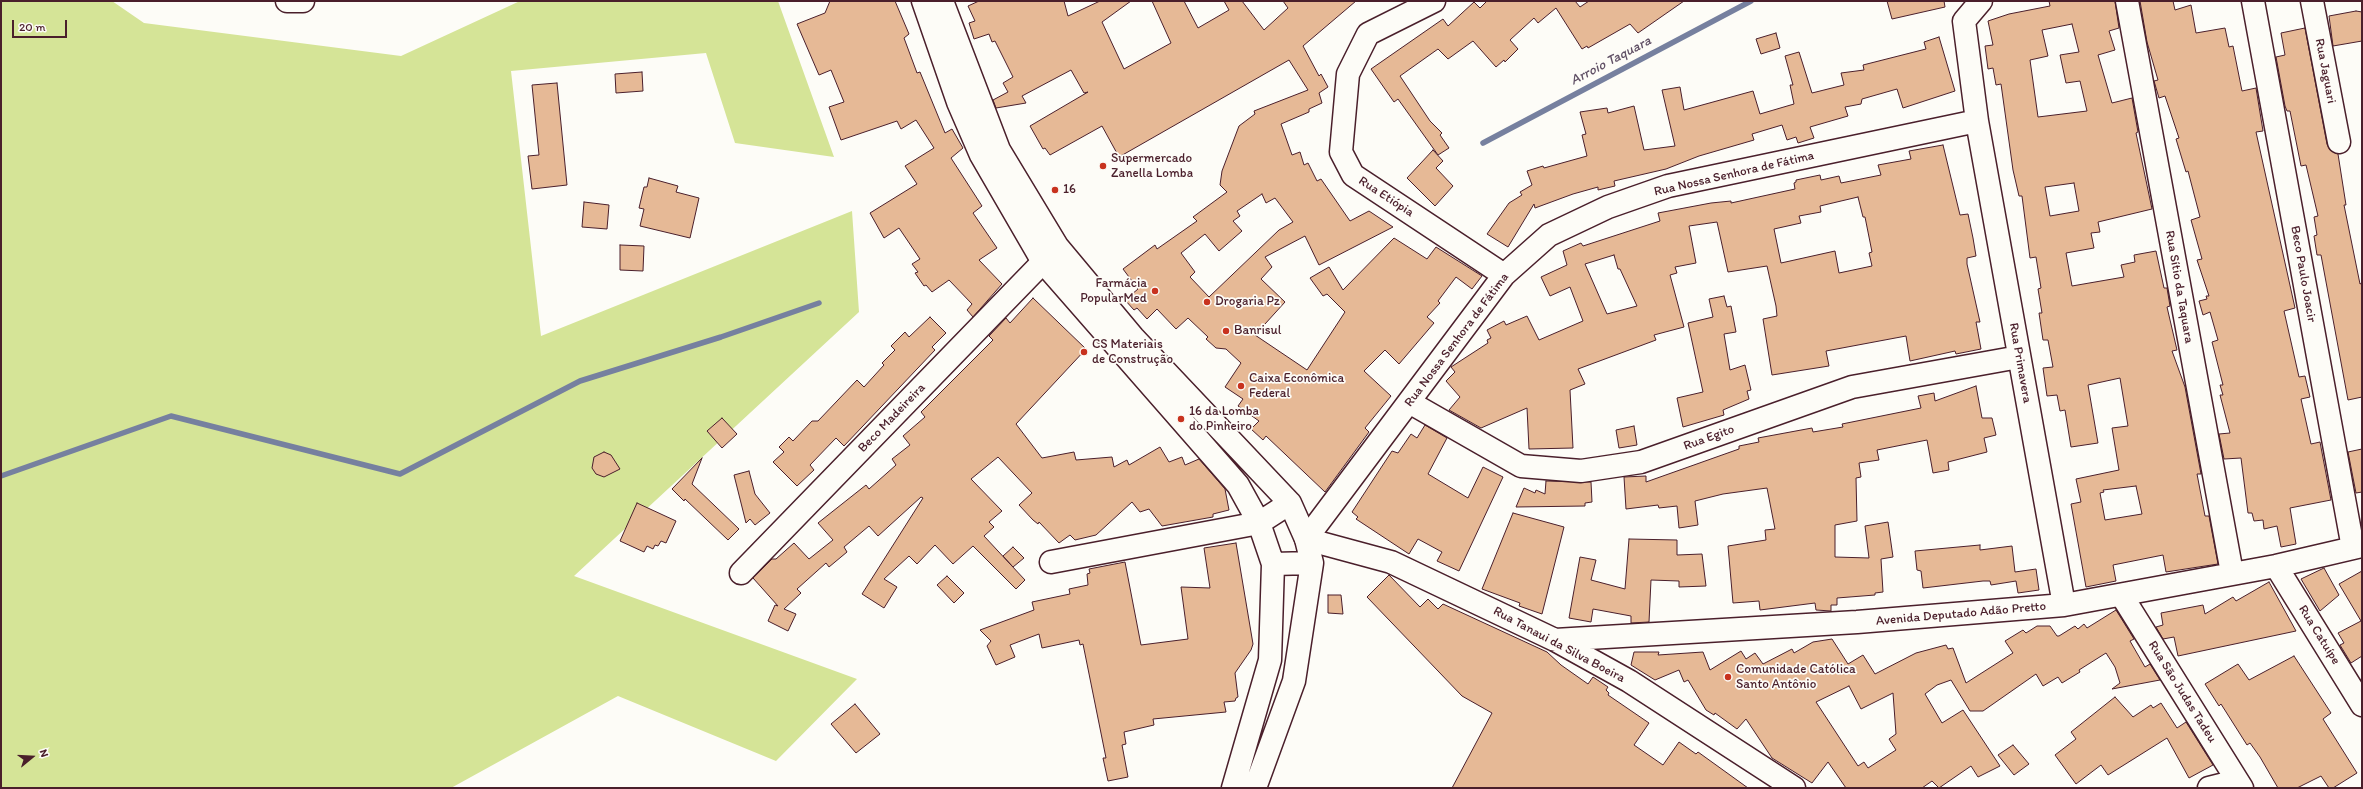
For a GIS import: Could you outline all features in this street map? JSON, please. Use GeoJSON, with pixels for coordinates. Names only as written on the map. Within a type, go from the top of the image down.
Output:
{"type":"FeatureCollection","features":[{"type":"Feature","properties":{"kind":"street"},"geometry":{"type":"LineString","coordinates":[[287,1],[303,1]]}},
{"type":"Feature","properties":{"kind":"street"},"geometry":{"type":"LineString","coordinates":[[923,1],[958,102],[981,155],[1043,262],[1238,485],[1259,523],[1272,564],[1270,660],[1233,788]]}},
{"type":"Feature","properties":{"kind":"street"},"geometry":{"type":"LineString","coordinates":[[942,1],[999,150],[1057,246],[1133,337],[1290,503],[1306,538],[1312,563],[1294,681],[1255,788]]}},
{"type":"Feature","properties":{"kind":"street","name":"Rua Etiópia"},"geometry":{"type":"LineString","coordinates":[[1434,1],[1368,34],[1348,74],[1341,152],[1353,175],[1504,275]]}},
{"type":"Feature","properties":{"kind":"street","name":"Rua Primavera"},"geometry":{"type":"LineString","coordinates":[[1981,1],[1964,21],[1977,121],[2064,605]]}},
{"type":"Feature","properties":{"kind":"street","name":"Rua Sítio da Taquara"},"geometry":{"type":"LineString","coordinates":[[2127,1],[2232,573]]}},
{"type":"Feature","properties":{"kind":"street","name":"Beco Paulo Joacir"},"geometry":{"type":"LineString","coordinates":[[2253,1],[2357,547]]}},
{"type":"Feature","properties":{"kind":"street","name":"Rua Jaguari"},"geometry":{"type":"LineString","coordinates":[[2312,1],[2339,142]]}},
{"type":"Feature","properties":{"kind":"street","name":"Rua Nossa Senhora de Fátima"},"geometry":{"type":"LineString","coordinates":[[1306,538],[1504,275],[1549,235],[1608,208],[1668,186],[1977,121]]}},
{"type":"Feature","properties":{"kind":"street","name":"Beco Madeireira"},"geometry":{"type":"LineString","coordinates":[[742,574],[1043,262]]}},
{"type":"Feature","properties":{"kind":"street","name":"Rua Egito"},"geometry":{"type":"LineString","coordinates":[[1409,402],[1521,466],[1581,471],[1641,462],[1852,387],[2019,357]]}},
{"type":"Feature","properties":{"kind":"street"},"geometry":{"type":"LineString","coordinates":[[1051,562],[1259,523],[1290,503]]}},
{"type":"Feature","properties":{"kind":"street","name":"Rua Tanaui da Silva Boeira"},"geometry":{"type":"LineString","coordinates":[[1306,538],[1391,562],[1555,640],[1629,681],[1794,788]]}},
{"type":"Feature","properties":{"kind":"street","name":"Avenida Deputado Adão Pretto"},"geometry":{"type":"LineString","coordinates":[[1555,640],[1857,622],[2064,605],[2122,596],[2232,573],[2276,566],[2357,547]]}},
{"type":"Feature","properties":{"kind":"street"},"geometry":{"type":"LineString","coordinates":[[1272,564],[1312,563]]}},
{"type":"Feature","properties":{"kind":"street","name":"Rua Catuípe"},"geometry":{"type":"LineString","coordinates":[[2276,566],[2362,705]]}},
{"type":"Feature","properties":{"kind":"street","name":"Rua São Judas Tadeu"},"geometry":{"type":"LineString","coordinates":[[2122,596],[2239,784]]}},
{"type":"Feature","properties":{"kind":"street"},"geometry":{"type":"LineString","coordinates":[[2210,788],[2239,784]]}},
{"type":"Feature","properties":{"kind":"green space"},"geometry":{"type":"Polygon","coordinates":[[[1,1],[112,1],[144,23],[401,56],[520,1],[778,1],[834,157],[735,143],[706,53],[511,71],[541,336],[852,211],[859,312],[574,576],[857,679],[776,761],[618,696],[451,788],[1,788],[1,1]]]}},
{"type":"Feature","properties":{"kind":"building"},"geometry":{"type":"Polygon","coordinates":[[[830,1],[895,1],[909,34],[904,38],[917,73],[920,72],[945,133],[952,129],[963,148],[951,158],[982,206],[973,213],[997,248],[979,260],[1002,284],[973,317],[967,310],[972,304],[949,280],[932,292],[926,285],[924,286],[915,273],[918,272],[912,264],[920,259],[899,228],[884,238],[870,213],[917,184],[905,166],[934,148],[916,120],[901,129],[897,121],[841,140],[829,107],[844,102],[831,70],[819,75],[797,24],[825,13],[830,1]]]}},
{"type":"Feature","properties":{"kind":"building"},"geometry":{"type":"Polygon","coordinates":[[[979,1],[1064,1],[1068,16],[1100,1],[1131,1],[1102,22],[1124,69],[1171,43],[1152,1],[1184,1],[1198,28],[1229,10],[1224,1],[1242,1],[1264,30],[1288,8],[1283,1],[1356,1],[1303,46],[1319,76],[1321,74],[1328,87],[1319,93],[1322,103],[1309,109],[1309,112],[1281,124],[1292,155],[1300,152],[1304,165],[1308,163],[1317,181],[1321,179],[1350,221],[1369,211],[1393,227],[1319,265],[1305,236],[1265,257],[1272,267],[1261,279],[1285,302],[1255,335],[1307,370],[1345,312],[1327,294],[1323,296],[1310,278],[1329,267],[1343,290],[1394,238],[1427,259],[1436,247],[1482,276],[1472,289],[1456,277],[1438,301],[1440,303],[1427,317],[1434,323],[1399,364],[1385,350],[1364,371],[1391,396],[1365,428],[1369,432],[1325,492],[1266,436],[1263,440],[1251,429],[1259,421],[1238,406],[1243,399],[1225,387],[1241,363],[1226,349],[1216,348],[1206,339],[1208,337],[1188,318],[1176,329],[1157,309],[1147,319],[1137,308],[1134,310],[1125,300],[1138,289],[1123,269],[1155,245],[1157,249],[1197,221],[1193,217],[1227,192],[1220,185],[1222,171],[1239,126],[1255,114],[1254,111],[1308,90],[1289,60],[1119,157],[1102,126],[1050,155],[1045,148],[1043,149],[1030,126],[1088,92],[1084,93],[1071,70],[1022,96],[1026,103],[996,108],[993,100],[1008,92],[1003,83],[1013,77],[995,41],[992,42],[989,34],[974,39],[969,23],[975,21],[968,6],[979,1]],[[1262,194],[1237,211],[1240,216],[1233,221],[1242,231],[1219,251],[1205,234],[1181,253],[1195,272],[1190,277],[1209,297],[1279,230],[1293,222],[1275,198],[1266,203],[1262,194]]]}},
{"type":"Feature","properties":{"kind":"building"},"geometry":{"type":"Polygon","coordinates":[[[1487,1],[1575,1],[1580,7],[1589,1],[1684,1],[1638,33],[1630,24],[1588,48],[1587,46],[1582,49],[1556,8],[1538,23],[1534,18],[1510,40],[1518,49],[1505,62],[1504,60],[1496,67],[1473,41],[1448,59],[1438,49],[1400,76],[1430,121],[1442,133],[1440,135],[1449,148],[1438,155],[1398,99],[1394,102],[1371,69],[1443,19],[1448,26],[1474,2],[1480,8],[1487,1]]]}},
{"type":"Feature","properties":{"kind":"building"},"geometry":{"type":"Polygon","coordinates":[[[1887,1],[1944,1],[1945,7],[1892,19],[1887,1]]]}},
{"type":"Feature","properties":{"kind":"building"},"geometry":{"type":"Polygon","coordinates":[[[2049,1],[2115,1],[2119,28],[2109,31],[2115,50],[2098,55],[2112,103],[2132,98],[2138,132],[2136,133],[2152,209],[2098,222],[2100,232],[2091,233],[2094,248],[2066,253],[2072,286],[2124,277],[2121,265],[2135,262],[2134,255],[2156,251],[2164,288],[2167,288],[2170,306],[2167,307],[2177,350],[2172,351],[2185,387],[2201,474],[2197,474],[2205,516],[2209,516],[2218,564],[2166,572],[2163,555],[2113,565],[2116,581],[2086,587],[2071,504],[2081,502],[2076,479],[2119,470],[2112,428],[2128,426],[2120,378],[2088,385],[2098,443],[2071,447],[2065,410],[2060,411],[2057,395],[2047,396],[2043,368],[2053,367],[2048,340],[2043,340],[2039,313],[2042,313],[2038,289],[2041,288],[2036,257],[2030,258],[2022,196],[2019,196],[2013,170],[2001,84],[1996,85],[1993,68],[1988,69],[1985,46],[1993,45],[1988,21],[2009,14],[2050,6],[2049,1]],[[2072,24],[2042,30],[2048,56],[2030,60],[2038,117],[2087,111],[2080,81],[2066,83],[2060,55],[2079,52],[2072,24]],[[2074,183],[2045,187],[2050,216],[2079,211],[2074,183]],[[2136,486],[2103,490],[2104,492],[2100,493],[2105,520],[2142,514],[2136,486]]]}},
{"type":"Feature","properties":{"kind":"building"},"geometry":{"type":"Polygon","coordinates":[[[2140,1],[2173,1],[2175,10],[2191,5],[2196,33],[2225,28],[2229,47],[2233,46],[2242,91],[2256,88],[2263,131],[2256,132],[2295,308],[2284,311],[2299,377],[2305,376],[2310,397],[2301,399],[2311,444],[2320,442],[2331,500],[2290,508],[2296,544],[2281,547],[2277,526],[2264,529],[2263,520],[2254,521],[2252,513],[2248,513],[2241,458],[2224,459],[2219,434],[2230,433],[2220,395],[2223,395],[2220,385],[2223,385],[2212,342],[2218,340],[2210,312],[2203,315],[2199,301],[2207,299],[2206,296],[2209,296],[2197,260],[2202,259],[2191,220],[2200,217],[2188,171],[2186,172],[2176,139],[2179,138],[2165,96],[2159,98],[2154,81],[2158,80],[2147,42],[2140,1]]]}},
{"type":"Feature","properties":{"kind":"building"},"geometry":{"type":"Polygon","coordinates":[[[2356,11],[2362,12],[2362,41],[2333,46],[2329,16],[2356,11]]]}},
{"type":"Feature","properties":{"kind":"building"},"geometry":{"type":"Polygon","coordinates":[[[2305,28],[2327,144],[2330,150],[2338,154],[2346,205],[2344,205],[2360,284],[2362,283],[2362,397],[2348,400],[2321,255],[2317,255],[2314,236],[2317,235],[2314,217],[2318,216],[2306,165],[2301,166],[2290,111],[2287,111],[2285,106],[2276,57],[2285,55],[2281,33],[2305,28]]]}},
{"type":"Feature","properties":{"kind":"building"},"geometry":{"type":"Polygon","coordinates":[[[1776,33],[1780,48],[1761,54],[1756,39],[1776,33]]]}},
{"type":"Feature","properties":{"kind":"building"},"geometry":{"type":"Polygon","coordinates":[[[1939,37],[1955,91],[1903,108],[1897,89],[1862,99],[1861,104],[1845,107],[1848,116],[1810,127],[1814,138],[1798,143],[1796,137],[1787,140],[1782,125],[1752,134],[1754,140],[1699,156],[1666,169],[1614,181],[1615,186],[1598,190],[1598,187],[1573,194],[1535,208],[1534,204],[1508,247],[1487,234],[1509,203],[1522,195],[1520,192],[1532,185],[1527,171],[1543,166],[1544,168],[1587,156],[1582,135],[1586,134],[1580,112],[1607,108],[1608,113],[1634,106],[1644,150],[1675,146],[1662,90],[1680,87],[1684,110],[1753,91],[1760,114],[1794,104],[1790,85],[1793,85],[1785,56],[1799,52],[1812,93],[1844,85],[1841,73],[1864,70],[1863,65],[1926,49],[1924,42],[1939,37]]]}},
{"type":"Feature","properties":{"kind":"building"},"geometry":{"type":"Polygon","coordinates":[[[642,72],[643,91],[616,93],[615,74],[642,72]]]}},
{"type":"Feature","properties":{"kind":"building"},"geometry":{"type":"Polygon","coordinates":[[[557,83],[567,185],[532,189],[528,156],[539,155],[532,85],[557,83]]]}},
{"type":"Feature","properties":{"kind":"building"},"geometry":{"type":"Polygon","coordinates":[[[1943,145],[1960,215],[1968,214],[1973,238],[1976,256],[1967,258],[1967,264],[1980,322],[1976,322],[1981,349],[1956,354],[1955,351],[1910,361],[1906,336],[1826,351],[1829,366],[1772,375],[1763,319],[1777,316],[1767,266],[1728,272],[1717,222],[1689,226],[1696,263],[1675,267],[1677,273],[1670,275],[1684,327],[1654,335],[1656,340],[1578,369],[1585,384],[1570,390],[1573,448],[1529,449],[1527,408],[1481,428],[1449,410],[1460,397],[1446,381],[1455,372],[1451,367],[1488,343],[1487,340],[1491,338],[1487,330],[1504,321],[1506,325],[1527,316],[1539,340],[1583,321],[1570,287],[1550,296],[1541,277],[1567,265],[1563,251],[1581,243],[1583,246],[1660,221],[1658,213],[1711,203],[1731,201],[1731,203],[1795,189],[1794,183],[1796,180],[1820,175],[1821,180],[1839,176],[1841,183],[1881,175],[1878,165],[1911,159],[1909,151],[1943,145]],[[1858,197],[1820,206],[1821,212],[1799,216],[1801,223],[1774,229],[1781,263],[1835,251],[1839,273],[1872,266],[1869,253],[1872,252],[1865,217],[1863,217],[1858,197]],[[1614,255],[1585,264],[1607,314],[1637,306],[1620,269],[1618,269],[1614,255]]]}},
{"type":"Feature","properties":{"kind":"building"},"geometry":{"type":"Polygon","coordinates":[[[1433,150],[1443,161],[1436,168],[1453,186],[1435,206],[1407,178],[1433,150]]]}},
{"type":"Feature","properties":{"kind":"building"},"geometry":{"type":"Polygon","coordinates":[[[649,178],[678,186],[676,192],[699,198],[690,238],[640,226],[644,209],[639,208],[644,187],[647,187],[649,178]]]}},
{"type":"Feature","properties":{"kind":"building"},"geometry":{"type":"Polygon","coordinates":[[[584,202],[609,205],[607,229],[582,227],[584,202]]]}},
{"type":"Feature","properties":{"kind":"building"},"geometry":{"type":"Polygon","coordinates":[[[620,245],[644,246],[643,271],[620,270],[620,245]]]}},
{"type":"Feature","properties":{"kind":"building"},"geometry":{"type":"Polygon","coordinates":[[[1724,296],[1727,307],[1731,306],[1736,332],[1724,334],[1730,370],[1745,365],[1751,390],[1747,391],[1749,399],[1723,410],[1724,415],[1683,427],[1677,398],[1703,392],[1688,323],[1713,317],[1709,299],[1724,296]]]}},
{"type":"Feature","properties":{"kind":"building"},"geometry":{"type":"Polygon","coordinates":[[[1033,298],[1086,349],[1016,424],[1042,458],[1074,452],[1076,460],[1112,457],[1114,467],[1127,460],[1129,465],[1160,447],[1169,462],[1182,457],[1185,465],[1199,459],[1225,489],[1229,510],[1213,514],[1213,517],[1162,526],[1149,509],[1140,512],[1132,502],[1096,535],[1075,540],[1070,535],[1059,543],[1039,522],[1038,524],[1033,520],[1019,505],[1032,493],[998,457],[971,479],[1002,511],[989,522],[994,527],[984,536],[1025,580],[1016,589],[973,546],[953,564],[935,545],[917,564],[909,556],[884,579],[897,587],[884,608],[862,594],[923,498],[921,497],[878,536],[869,526],[844,547],[847,552],[829,567],[826,563],[797,589],[801,593],[784,609],[796,614],[788,631],[768,621],[775,605],[778,606],[753,578],[772,559],[776,559],[794,543],[809,559],[833,540],[818,523],[866,485],[869,489],[896,465],[892,459],[910,445],[903,436],[925,417],[921,412],[993,340],[989,336],[1006,318],[1010,323],[1033,298]]]}},
{"type":"Feature","properties":{"kind":"building"},"geometry":{"type":"Polygon","coordinates":[[[930,317],[946,333],[932,347],[935,350],[844,446],[836,438],[810,465],[814,470],[797,486],[773,462],[784,452],[779,447],[789,437],[793,441],[812,421],[818,421],[857,380],[864,387],[884,365],[882,363],[895,350],[891,346],[905,332],[909,337],[930,317]]]}},
{"type":"Feature","properties":{"kind":"building"},"geometry":{"type":"Polygon","coordinates":[[[1976,386],[1982,418],[1992,418],[1996,435],[1984,438],[1987,452],[1948,462],[1949,470],[1933,473],[1927,440],[1877,450],[1879,460],[1859,463],[1861,477],[1856,478],[1857,521],[1835,525],[1835,557],[1869,558],[1865,526],[1888,522],[1893,557],[1881,559],[1883,592],[1875,593],[1875,595],[1837,598],[1837,605],[1831,605],[1831,611],[1816,610],[1815,603],[1760,610],[1759,601],[1733,603],[1728,546],[1766,540],[1765,530],[1775,529],[1767,488],[1723,494],[1695,501],[1698,525],[1679,528],[1677,506],[1659,508],[1658,505],[1626,509],[1624,477],[1646,476],[1646,482],[1739,449],[1739,446],[1759,442],[1758,438],[1812,428],[1813,432],[1843,427],[1842,424],[1921,408],[1918,396],[1934,393],[1935,401],[1976,386]]]}},
{"type":"Feature","properties":{"kind":"building"},"geometry":{"type":"Polygon","coordinates":[[[722,418],[737,434],[722,448],[707,431],[722,418]]]}},
{"type":"Feature","properties":{"kind":"building"},"geometry":{"type":"Polygon","coordinates":[[[1425,425],[1447,438],[1428,474],[1468,498],[1483,467],[1503,477],[1459,571],[1437,561],[1442,552],[1418,539],[1409,554],[1356,519],[1358,517],[1352,512],[1392,451],[1398,453],[1411,434],[1417,438],[1425,425]]]}},
{"type":"Feature","properties":{"kind":"building"},"geometry":{"type":"Polygon","coordinates":[[[1634,426],[1637,445],[1619,448],[1616,430],[1634,426]]]}},
{"type":"Feature","properties":{"kind":"building"},"geometry":{"type":"Polygon","coordinates":[[[2362,449],[2362,492],[2356,493],[2348,452],[2362,449]]]}},
{"type":"Feature","properties":{"kind":"building"},"geometry":{"type":"Polygon","coordinates":[[[604,452],[611,455],[620,469],[604,477],[596,474],[592,468],[594,457],[604,452]]]}},
{"type":"Feature","properties":{"kind":"building"},"geometry":{"type":"Polygon","coordinates":[[[702,458],[692,484],[739,529],[728,540],[685,499],[684,501],[672,489],[702,458]]]}},
{"type":"Feature","properties":{"kind":"building"},"geometry":{"type":"Polygon","coordinates":[[[749,471],[755,494],[770,513],[755,525],[750,519],[746,523],[734,475],[749,471]]]}},
{"type":"Feature","properties":{"kind":"building"},"geometry":{"type":"Polygon","coordinates":[[[1546,481],[1591,482],[1592,502],[1585,503],[1585,506],[1516,507],[1524,488],[1535,493],[1536,490],[1545,494],[1546,481]]]}},
{"type":"Feature","properties":{"kind":"building"},"geometry":{"type":"Polygon","coordinates":[[[637,503],[676,521],[666,543],[661,541],[658,546],[655,545],[653,549],[647,546],[644,552],[620,541],[637,503]]]}},
{"type":"Feature","properties":{"kind":"building"},"geometry":{"type":"Polygon","coordinates":[[[1513,513],[1564,527],[1542,614],[1519,606],[1520,603],[1482,589],[1513,513]]]}},
{"type":"Feature","properties":{"kind":"building"},"geometry":{"type":"Polygon","coordinates":[[[1629,539],[1677,540],[1677,555],[1702,554],[1706,586],[1679,587],[1679,581],[1651,580],[1649,622],[1631,623],[1631,616],[1593,609],[1591,622],[1569,618],[1580,557],[1596,560],[1591,580],[1625,589],[1629,539]]]}},
{"type":"Feature","properties":{"kind":"building"},"geometry":{"type":"Polygon","coordinates":[[[1236,543],[1253,644],[1251,650],[1235,673],[1238,697],[1235,701],[1224,702],[1226,712],[1153,719],[1154,725],[1124,732],[1126,744],[1122,745],[1128,777],[1108,781],[1103,758],[1106,758],[1083,644],[1080,645],[1079,640],[1042,648],[1039,634],[1010,645],[1015,657],[996,665],[987,646],[991,641],[980,630],[1034,610],[1032,602],[1070,594],[1069,589],[1088,585],[1087,574],[1090,573],[1089,569],[1125,562],[1141,645],[1188,639],[1181,587],[1210,588],[1204,548],[1236,543]]]}},
{"type":"Feature","properties":{"kind":"building"},"geometry":{"type":"Polygon","coordinates":[[[1980,545],[1980,550],[2012,546],[2015,572],[2036,569],[2039,590],[2018,593],[2016,581],[1991,585],[1990,581],[1983,581],[1923,588],[1921,571],[1917,570],[1915,551],[1980,545]]]}},
{"type":"Feature","properties":{"kind":"building"},"geometry":{"type":"Polygon","coordinates":[[[1013,547],[1024,558],[1013,567],[1003,556],[1013,547]]]}},
{"type":"Feature","properties":{"kind":"building"},"geometry":{"type":"Polygon","coordinates":[[[2324,568],[2339,595],[2320,611],[2301,579],[2324,568]]]}},
{"type":"Feature","properties":{"kind":"building"},"geometry":{"type":"Polygon","coordinates":[[[2362,571],[2362,656],[2351,663],[2340,645],[2344,643],[2338,633],[2361,621],[2339,584],[2362,571]]]}},
{"type":"Feature","properties":{"kind":"building"},"geometry":{"type":"Polygon","coordinates":[[[1389,575],[1420,607],[1428,599],[1438,609],[1443,604],[1547,652],[1561,665],[1588,684],[1593,677],[1608,687],[1606,690],[1609,693],[1608,695],[1649,723],[1634,745],[1663,765],[1679,742],[1696,754],[1698,752],[1748,788],[1452,788],[1492,713],[1462,696],[1367,597],[1389,575]]]}},
{"type":"Feature","properties":{"kind":"building"},"geometry":{"type":"Polygon","coordinates":[[[947,576],[964,593],[954,603],[937,585],[947,576]]]}},
{"type":"Feature","properties":{"kind":"building"},"geometry":{"type":"Polygon","coordinates":[[[2269,582],[2296,631],[2178,656],[2174,637],[2163,639],[2156,627],[2163,625],[2161,613],[2203,605],[2205,614],[2233,597],[2236,601],[2269,582]]]}},
{"type":"Feature","properties":{"kind":"building"},"geometry":{"type":"Polygon","coordinates":[[[1328,595],[1341,595],[1343,614],[1328,613],[1328,595]]]}},
{"type":"Feature","properties":{"kind":"building"},"geometry":{"type":"Polygon","coordinates":[[[2116,610],[2134,639],[2130,641],[2145,667],[2150,664],[2160,680],[2112,689],[2120,683],[2115,667],[2106,653],[2062,683],[2058,677],[2043,686],[2036,674],[1983,711],[1970,711],[1951,680],[1937,685],[1925,694],[1942,723],[1963,710],[2000,766],[1978,777],[1971,766],[1939,788],[1932,781],[1922,788],[1846,788],[1828,762],[1812,783],[1772,758],[1746,719],[1737,729],[1715,713],[1714,715],[1706,710],[1688,680],[1684,682],[1679,670],[1655,680],[1631,665],[1634,652],[1659,652],[1658,655],[1703,652],[1710,670],[1741,651],[1746,659],[1755,653],[1763,664],[1792,649],[1794,653],[1813,642],[1832,639],[1848,664],[1863,655],[1875,674],[1916,653],[1946,645],[1948,649],[1953,648],[1966,683],[2013,653],[2005,641],[2023,630],[2026,633],[2037,626],[2050,626],[2057,636],[2059,636],[2075,626],[2078,629],[2084,624],[2087,628],[2116,610]],[[1849,686],[1816,702],[1858,766],[1864,762],[1868,768],[1896,750],[1889,739],[1896,734],[1893,693],[1861,709],[1849,686]]]}},
{"type":"Feature","properties":{"kind":"building"},"geometry":{"type":"Polygon","coordinates":[[[2294,656],[2331,713],[2323,719],[2357,773],[2333,788],[2329,788],[2321,776],[2297,788],[2278,788],[2260,757],[2250,743],[2247,745],[2221,704],[2219,706],[2205,684],[2238,664],[2249,680],[2294,656]]]}},
{"type":"Feature","properties":{"kind":"building"},"geometry":{"type":"Polygon","coordinates":[[[2115,697],[2133,717],[2151,705],[2153,708],[2161,703],[2177,728],[2186,722],[2213,765],[2189,778],[2167,738],[2108,775],[2101,765],[2076,784],[2055,755],[2076,739],[2071,732],[2115,697]]]}},
{"type":"Feature","properties":{"kind":"building"},"geometry":{"type":"Polygon","coordinates":[[[855,704],[880,734],[856,753],[831,724],[855,704]]]}},
{"type":"Feature","properties":{"kind":"building"},"geometry":{"type":"Polygon","coordinates":[[[2013,745],[2029,764],[2014,775],[1998,755],[2013,745]]]}},
{"type":"Feature","properties":{"kind":"waterway","name":"Arroio Taquara"},"geometry":{"type":"LineString","coordinates":[[1483,143],[1751,1]]}},
{"type":"Feature","properties":{"kind":"waterway"},"geometry":{"type":"LineString","coordinates":[[1,476],[171,416],[400,474],[580,381],[721,337],[819,303]]}},
{"type":"Feature","properties":{"kind":"place","name":"Supermercado Zanella Lomba"},"geometry":{"type":"Point","coordinates":[1103,166]}},
{"type":"Feature","properties":{"kind":"place","name":"16"},"geometry":{"type":"Point","coordinates":[1055,190]}},
{"type":"Feature","properties":{"kind":"place","name":"Farmácia PopularMed"},"geometry":{"type":"Point","coordinates":[1155,291]}},
{"type":"Feature","properties":{"kind":"place","name":"Drogaria Pz"},"geometry":{"type":"Point","coordinates":[1207,302]}},
{"type":"Feature","properties":{"kind":"place","name":"Banrisul"},"geometry":{"type":"Point","coordinates":[1226,331]}},
{"type":"Feature","properties":{"kind":"place","name":"CS Materiais de Construção"},"geometry":{"type":"Point","coordinates":[1084,352]}},
{"type":"Feature","properties":{"kind":"place","name":"Caixa Econômica Federal"},"geometry":{"type":"Point","coordinates":[1241,386]}},
{"type":"Feature","properties":{"kind":"place","name":"16 da Lomba do Pinheiro"},"geometry":{"type":"Point","coordinates":[1181,419]}},
{"type":"Feature","properties":{"kind":"place","name":"Comunidade Católica Santo Antônio"},"geometry":{"type":"Point","coordinates":[1728,677]}}]}
